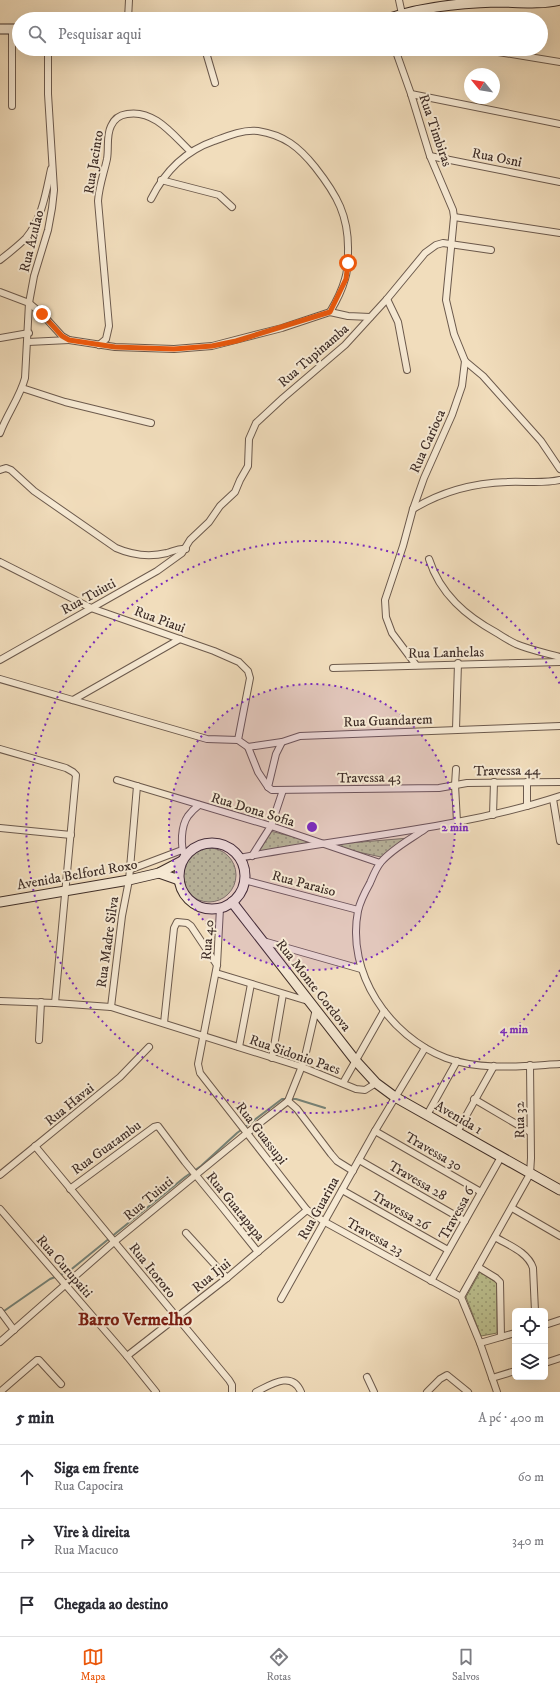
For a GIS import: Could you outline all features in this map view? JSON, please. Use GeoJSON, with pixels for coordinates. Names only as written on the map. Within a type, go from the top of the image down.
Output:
{"type":"FeatureCollection","features":[{"type":"Feature","properties":{"kind":"street"},"geometry":{"type":"LineString","coordinates":[[128,12],[129,0]]}},
{"type":"Feature","properties":{"kind":"street"},"geometry":{"type":"LineString","coordinates":[[399,0],[402,12]]}},
{"type":"Feature","properties":{"kind":"street"},"geometry":{"type":"LineString","coordinates":[[413,12],[456,4],[480,2],[541,2],[560,0]]}},
{"type":"Feature","properties":{"kind":"street"},"geometry":{"type":"LineString","coordinates":[[0,29],[12,29]]}},
{"type":"Feature","properties":{"kind":"street"},"geometry":{"type":"LineString","coordinates":[[12,106],[14,56]]}},
{"type":"Feature","properties":{"kind":"street","name":"Rua Azulao"},"geometry":{"type":"LineString","coordinates":[[0,432],[12,405],[22,388],[27,369],[29,303],[34,276],[48,230],[52,208],[54,179],[48,94],[48,56]]}},
{"type":"Feature","properties":{"kind":"street"},"geometry":{"type":"LineString","coordinates":[[206,56],[215,83]]}},
{"type":"Feature","properties":{"kind":"street","name":"Rua Timbiras"},"geometry":{"type":"LineString","coordinates":[[397,56],[430,156],[451,203],[454,217]]}},
{"type":"Feature","properties":{"kind":"street"},"geometry":{"type":"LineString","coordinates":[[523,56],[560,62]]}},
{"type":"Feature","properties":{"kind":"street"},"geometry":{"type":"LineString","coordinates":[[411,94],[560,124]]}},
{"type":"Feature","properties":{"kind":"street","name":"Rua Jacinto"},"geometry":{"type":"LineString","coordinates":[[99,345],[106,339],[109,326],[98,201],[99,189],[107,158],[110,126],[120,115],[131,113],[148,115],[165,127],[190,151]]}},
{"type":"Feature","properties":{"kind":"street"},"geometry":{"type":"LineString","coordinates":[[151,199],[161,180],[173,166],[190,151],[246,131],[257,131],[288,141],[301,150],[322,176],[339,203],[345,218],[348,238],[346,279],[330,312]]}},
{"type":"Feature","properties":{"kind":"street","name":"Rua Osni"},"geometry":{"type":"LineString","coordinates":[[430,156],[560,182]]}},
{"type":"Feature","properties":{"kind":"street"},"geometry":{"type":"LineString","coordinates":[[0,260],[26,238],[36,222],[41,210],[52,163]]}},
{"type":"Feature","properties":{"kind":"street"},"geometry":{"type":"LineString","coordinates":[[161,180],[219,195],[232,206]]}},
{"type":"Feature","properties":{"kind":"street"},"geometry":{"type":"LineString","coordinates":[[454,217],[560,233]]}},
{"type":"Feature","properties":{"kind":"street","name":"Rua Carioca"},"geometry":{"type":"LineString","coordinates":[[416,665],[392,633],[386,617],[385,600],[426,471],[457,401],[462,386],[465,361],[454,334],[446,300],[454,217]]}},
{"type":"Feature","properties":{"kind":"street","name":"Rua Tupinamba"},"geometry":{"type":"LineString","coordinates":[[248,466],[249,439],[256,424],[266,412],[345,345],[425,254],[436,245],[443,243],[451,244]]}},
{"type":"Feature","properties":{"kind":"street"},"geometry":{"type":"LineString","coordinates":[[451,244],[491,250]]}},
{"type":"Feature","properties":{"kind":"street"},"geometry":{"type":"LineString","coordinates":[[0,292],[29,303],[42,314],[62,336],[69,340]]}},
{"type":"Feature","properties":{"kind":"street"},"geometry":{"type":"LineString","coordinates":[[387,299],[398,322],[407,370]]}},
{"type":"Feature","properties":{"kind":"street"},"geometry":{"type":"LineString","coordinates":[[28,342],[69,340],[115,347],[174,349],[212,346],[282,328],[330,312],[348,316],[370,317]]}},
{"type":"Feature","properties":{"kind":"street"},"geometry":{"type":"LineString","coordinates":[[0,338],[28,333]]}},
{"type":"Feature","properties":{"kind":"street"},"geometry":{"type":"LineString","coordinates":[[465,361],[483,376],[537,436],[560,469]]}},
{"type":"Feature","properties":{"kind":"street"},"geometry":{"type":"LineString","coordinates":[[22,388],[65,402],[151,423]]}},
{"type":"Feature","properties":{"kind":"street","name":"Rua Tuiuti"},"geometry":{"type":"LineString","coordinates":[[0,660],[157,571],[177,558],[186,549],[190,540],[209,522],[220,506],[235,492],[248,466]]}},
{"type":"Feature","properties":{"kind":"street"},"geometry":{"type":"LineString","coordinates":[[0,470],[6,468],[11,470],[34,492],[116,548],[131,553],[149,554],[166,553],[181,548],[186,549]]}},
{"type":"Feature","properties":{"kind":"street"},"geometry":{"type":"LineString","coordinates":[[413,509],[429,499],[473,486],[507,482],[543,483],[560,480]]}},
{"type":"Feature","properties":{"kind":"street"},"geometry":{"type":"LineString","coordinates":[[429,559],[436,577],[445,592],[454,603],[470,616],[516,644],[560,657]]}},
{"type":"Feature","properties":{"kind":"street","name":"Rua Piaui"},"geometry":{"type":"LineString","coordinates":[[0,562],[91,608],[180,639],[239,662],[248,671],[250,678],[238,740]]}},
{"type":"Feature","properties":{"kind":"street"},"geometry":{"type":"LineString","coordinates":[[73,700],[180,639]]}},
{"type":"Feature","properties":{"kind":"street","name":"Rua Lanhelas"},"geometry":{"type":"LineString","coordinates":[[333,668],[560,662]]}},
{"type":"Feature","properties":{"kind":"street"},"geometry":{"type":"LineString","coordinates":[[456,729],[458,664]]}},
{"type":"Feature","properties":{"kind":"street"},"geometry":{"type":"LineString","coordinates":[[0,678],[207,739],[238,740],[248,747],[258,772],[268,786],[272,790],[283,790],[271,826],[252,856]]}},
{"type":"Feature","properties":{"kind":"street","name":"Rua Guandarem"},"geometry":{"type":"LineString","coordinates":[[282,742],[289,739],[313,735],[560,726]]}},
{"type":"Feature","properties":{"kind":"street"},"geometry":{"type":"LineString","coordinates":[[248,747],[282,742]]}},
{"type":"Feature","properties":{"kind":"street"},"geometry":{"type":"LineString","coordinates":[[268,786],[276,754],[282,742]]}},
{"type":"Feature","properties":{"kind":"street"},"geometry":{"type":"LineString","coordinates":[[0,749],[66,768],[74,772],[76,775],[55,1003]]}},
{"type":"Feature","properties":{"kind":"street"},"geometry":{"type":"LineString","coordinates":[[456,769],[455,785],[457,822]]}},
{"type":"Feature","properties":{"kind":"street","name":"Rua Dona Sofia"},"geometry":{"type":"LineString","coordinates":[[117,780],[271,826],[380,863]]}},
{"type":"Feature","properties":{"kind":"street"},"geometry":{"type":"LineString","coordinates":[[493,815],[494,782]]}},
{"type":"Feature","properties":{"kind":"street","name":"Travessa 44"},"geometry":{"type":"LineString","coordinates":[[455,785],[462,783],[494,782],[560,782]]}},
{"type":"Feature","properties":{"kind":"street"},"geometry":{"type":"LineString","coordinates":[[527,782],[527,806]]}},
{"type":"Feature","properties":{"kind":"street","name":"Travessa 43"},"geometry":{"type":"LineString","coordinates":[[283,790],[439,788],[455,785]]}},
{"type":"Feature","properties":{"kind":"street","name":"Rua Madre Silva"},"geometry":{"type":"LineString","coordinates":[[111,1007],[122,916],[129,880],[137,786]]}},
{"type":"Feature","properties":{"kind":"street"},"geometry":{"type":"LineString","coordinates":[[199,804],[187,817],[184,825],[183,856],[179,880],[182,890],[187,897],[194,903],[211,909],[220,908],[232,902],[240,892],[244,880],[244,869],[239,858],[425,829],[493,815],[560,796]]}},
{"type":"Feature","properties":{"kind":"street"},"geometry":{"type":"LineString","coordinates":[[553,799],[560,841]]}},
{"type":"Feature","properties":{"kind":"street"},"geometry":{"type":"LineString","coordinates":[[0,828],[70,835]]}},
{"type":"Feature","properties":{"kind":"street"},"geometry":{"type":"LineString","coordinates":[[425,829],[380,863],[358,910],[357,939],[361,969],[384,1011],[403,1033],[425,1048],[457,1061],[476,1065],[494,1066],[560,1064]]}},
{"type":"Feature","properties":{"kind":"street","name":"Avenida Belford Roxo"},"geometry":{"type":"LineString","coordinates":[[0,902],[66,892],[159,873],[197,846],[206,843],[216,843],[225,846],[233,851],[239,858]]}},
{"type":"Feature","properties":{"kind":"street"},"geometry":{"type":"LineString","coordinates":[[130,870],[183,856]]}},
{"type":"Feature","properties":{"kind":"street","name":"Avenida Belford Roxo"},"geometry":{"type":"LineString","coordinates":[[159,873],[179,880]]}},
{"type":"Feature","properties":{"kind":"street","name":"Rua Paraiso"},"geometry":{"type":"LineString","coordinates":[[244,880],[358,910]]}},
{"type":"Feature","properties":{"kind":"street","name":"Rua Monte Cordova"},"geometry":{"type":"LineString","coordinates":[[232,902],[355,1060],[376,1083]]}},
{"type":"Feature","properties":{"kind":"street","name":"Rua 40"},"geometry":{"type":"LineString","coordinates":[[216,973],[220,908]]}},
{"type":"Feature","properties":{"kind":"street"},"geometry":{"type":"LineString","coordinates":[[164,1023],[174,928],[177,922],[187,923],[191,926],[217,965]]}},
{"type":"Feature","properties":{"kind":"street"},"geometry":{"type":"LineString","coordinates":[[262,940],[361,969]]}},
{"type":"Feature","properties":{"kind":"street"},"geometry":{"type":"LineString","coordinates":[[204,1036],[216,973],[310,1001]]}},
{"type":"Feature","properties":{"kind":"street"},"geometry":{"type":"LineString","coordinates":[[238,1047],[251,984]]}},
{"type":"Feature","properties":{"kind":"street"},"geometry":{"type":"LineString","coordinates":[[272,1058],[283,994]]}},
{"type":"Feature","properties":{"kind":"street","name":"Rua Sidonio Paes"},"geometry":{"type":"LineString","coordinates":[[0,1001],[111,1007],[302,1067],[360,1090],[365,1090],[376,1083]]}},
{"type":"Feature","properties":{"kind":"street"},"geometry":{"type":"LineString","coordinates":[[38,1040],[40,1002]]}},
{"type":"Feature","properties":{"kind":"street"},"geometry":{"type":"LineString","coordinates":[[289,1099],[302,1067],[316,1009]]}},
{"type":"Feature","properties":{"kind":"street"},"geometry":{"type":"LineString","coordinates":[[343,1083],[384,1011]]}},
{"type":"Feature","properties":{"kind":"street","name":"Rua Guassupi"},"geometry":{"type":"LineString","coordinates":[[204,1036],[198,1069],[307,1210]]}},
{"type":"Feature","properties":{"kind":"street","name":"Rua Havai"},"geometry":{"type":"LineString","coordinates":[[0,1175],[120,1077],[149,1047]]}},
{"type":"Feature","properties":{"kind":"street"},"geometry":{"type":"LineString","coordinates":[[353,1171],[394,1097],[425,1048]]}},
{"type":"Feature","properties":{"kind":"street"},"geometry":{"type":"LineString","coordinates":[[427,1115],[457,1061]]}},
{"type":"Feature","properties":{"kind":"street"},"geometry":{"type":"LineString","coordinates":[[457,1132],[474,1099],[494,1066]]}},
{"type":"Feature","properties":{"kind":"street","name":"Rua 32"},"geometry":{"type":"LineString","coordinates":[[530,1066],[530,1174]]}},
{"type":"Feature","properties":{"kind":"street","name":"Avenida 1"},"geometry":{"type":"LineString","coordinates":[[376,1083],[394,1097],[560,1190]]}},
{"type":"Feature","properties":{"kind":"street","name":"Rua Tuiuti"},"geometry":{"type":"LineString","coordinates":[[0,1342],[65,1285],[112,1240],[193,1172],[289,1099]]}},
{"type":"Feature","properties":{"kind":"street","name":"Rua Guarina"},"geometry":{"type":"LineString","coordinates":[[281,1299],[353,1171],[337,1161],[289,1099]]}},
{"type":"Feature","properties":{"kind":"street"},"geometry":{"type":"LineString","coordinates":[[474,1099],[530,1132]]}},
{"type":"Feature","properties":{"kind":"street","name":"Rua Guatapapa"},"geometry":{"type":"LineString","coordinates":[[158,1126],[258,1252]]}},
{"type":"Feature","properties":{"kind":"street","name":"Rua Guatambu"},"geometry":{"type":"LineString","coordinates":[[70,1189],[154,1127],[158,1126]]}},
{"type":"Feature","properties":{"kind":"street","name":"Travessa 30"},"geometry":{"type":"LineString","coordinates":[[375,1130],[482,1192]]}},
{"type":"Feature","properties":{"kind":"street","name":"Rua Itororo"},"geometry":{"type":"LineString","coordinates":[[35,1146],[229,1380],[232,1385],[232,1392]]}},
{"type":"Feature","properties":{"kind":"street","name":"Travessa 6"},"geometry":{"type":"LineString","coordinates":[[431,1280],[501,1157]]}},
{"type":"Feature","properties":{"kind":"street","name":"Travessa 28"},"geometry":{"type":"LineString","coordinates":[[359,1160],[465,1221]]}},
{"type":"Feature","properties":{"kind":"street"},"geometry":{"type":"LineString","coordinates":[[461,1297],[530,1174]]}},
{"type":"Feature","properties":{"kind":"street","name":"Travessa 26"},"geometry":{"type":"LineString","coordinates":[[342,1190],[448,1250]]}},
{"type":"Feature","properties":{"kind":"street"},"geometry":{"type":"LineString","coordinates":[[512,1208],[560,1236]]}},
{"type":"Feature","properties":{"kind":"street","name":"Rua Curupaiti"},"geometry":{"type":"LineString","coordinates":[[0,1209],[127,1356],[156,1392]]}},
{"type":"Feature","properties":{"kind":"street","name":"Travessa 23"},"geometry":{"type":"LineString","coordinates":[[307,1210],[325,1222],[431,1280]]}},
{"type":"Feature","properties":{"kind":"street","name":"Rua Ijui"},"geometry":{"type":"LineString","coordinates":[[127,1356],[227,1278],[307,1210]]}},
{"type":"Feature","properties":{"kind":"street"},"geometry":{"type":"LineString","coordinates":[[186,1233],[227,1278]]}},
{"type":"Feature","properties":{"kind":"street"},"geometry":{"type":"LineString","coordinates":[[495,1237],[523,1254],[531,1262],[533,1268],[535,1308]]}},
{"type":"Feature","properties":{"kind":"street"},"geometry":{"type":"LineString","coordinates":[[478,1267],[500,1282],[501,1337]]}},
{"type":"Feature","properties":{"kind":"street"},"geometry":{"type":"LineString","coordinates":[[431,1280],[461,1297],[480,1342],[497,1392]]}},
{"type":"Feature","properties":{"kind":"street"},"geometry":{"type":"LineString","coordinates":[[0,1311],[14,1330]]}},
{"type":"Feature","properties":{"kind":"street"},"geometry":{"type":"LineString","coordinates":[[548,1323],[560,1320]]}},
{"type":"Feature","properties":{"kind":"street"},"geometry":{"type":"LineString","coordinates":[[480,1342],[512,1334]]}},
{"type":"Feature","properties":{"kind":"street"},"geometry":{"type":"LineString","coordinates":[[548,1362],[560,1358]]}},
{"type":"Feature","properties":{"kind":"street"},"geometry":{"type":"LineString","coordinates":[[0,1392],[37,1360],[40,1360],[61,1384]]}},
{"type":"Feature","properties":{"kind":"street"},"geometry":{"type":"LineString","coordinates":[[492,1378],[512,1373]]}},
{"type":"Feature","properties":{"kind":"street"},"geometry":{"type":"LineString","coordinates":[[427,1392],[440,1379],[447,1375],[468,1392]]}},
{"type":"Feature","properties":{"kind":"street"},"geometry":{"type":"LineString","coordinates":[[367,1377],[374,1392]]}},
{"type":"Feature","properties":{"kind":"street"},"geometry":{"type":"LineString","coordinates":[[256,1392],[283,1380],[290,1380],[295,1383],[301,1392]]}},
{"type":"Feature","properties":{"kind":"green space"},"geometry":{"type":"Polygon","coordinates":[[[270,831],[326,845],[259,851],[270,831]]]}},
{"type":"Feature","properties":{"kind":"green space"},"geometry":{"type":"Polygon","coordinates":[[[409,838],[381,857],[326,845],[409,838]]]}},
{"type":"Feature","properties":{"kind":"green space"},"geometry":{"type":"Polygon","coordinates":[[[209,848],[219,850],[228,856],[234,865],[236,875],[234,885],[228,894],[219,900],[209,902],[199,900],[190,894],[184,885],[182,875],[184,865],[190,856],[199,850],[209,848]]]}},
{"type":"Feature","properties":{"kind":"green space"},"geometry":{"type":"Polygon","coordinates":[[[480,1272],[497,1283],[497,1333],[481,1336],[466,1297],[480,1272]]]}},
{"type":"Feature","properties":{"kind":"waterway"},"geometry":{"type":"LineString","coordinates":[[4,1311],[50,1279],[68,1272],[185,1177],[201,1166],[237,1133],[282,1099],[296,1099],[325,1108]]}},
{"type":"Feature","properties":{"kind":"district","name":"Barro Vermelho"},"geometry":{"type":"Point","coordinates":[135,1319]}},
{"type":"Feature","properties":{"kind":"route"},"geometry":{"type":"LineString","coordinates":[[42,314],[62,336],[69,340],[115,347],[174,349],[212,346],[282,328],[330,312],[346,279],[348,263]]}}]}
